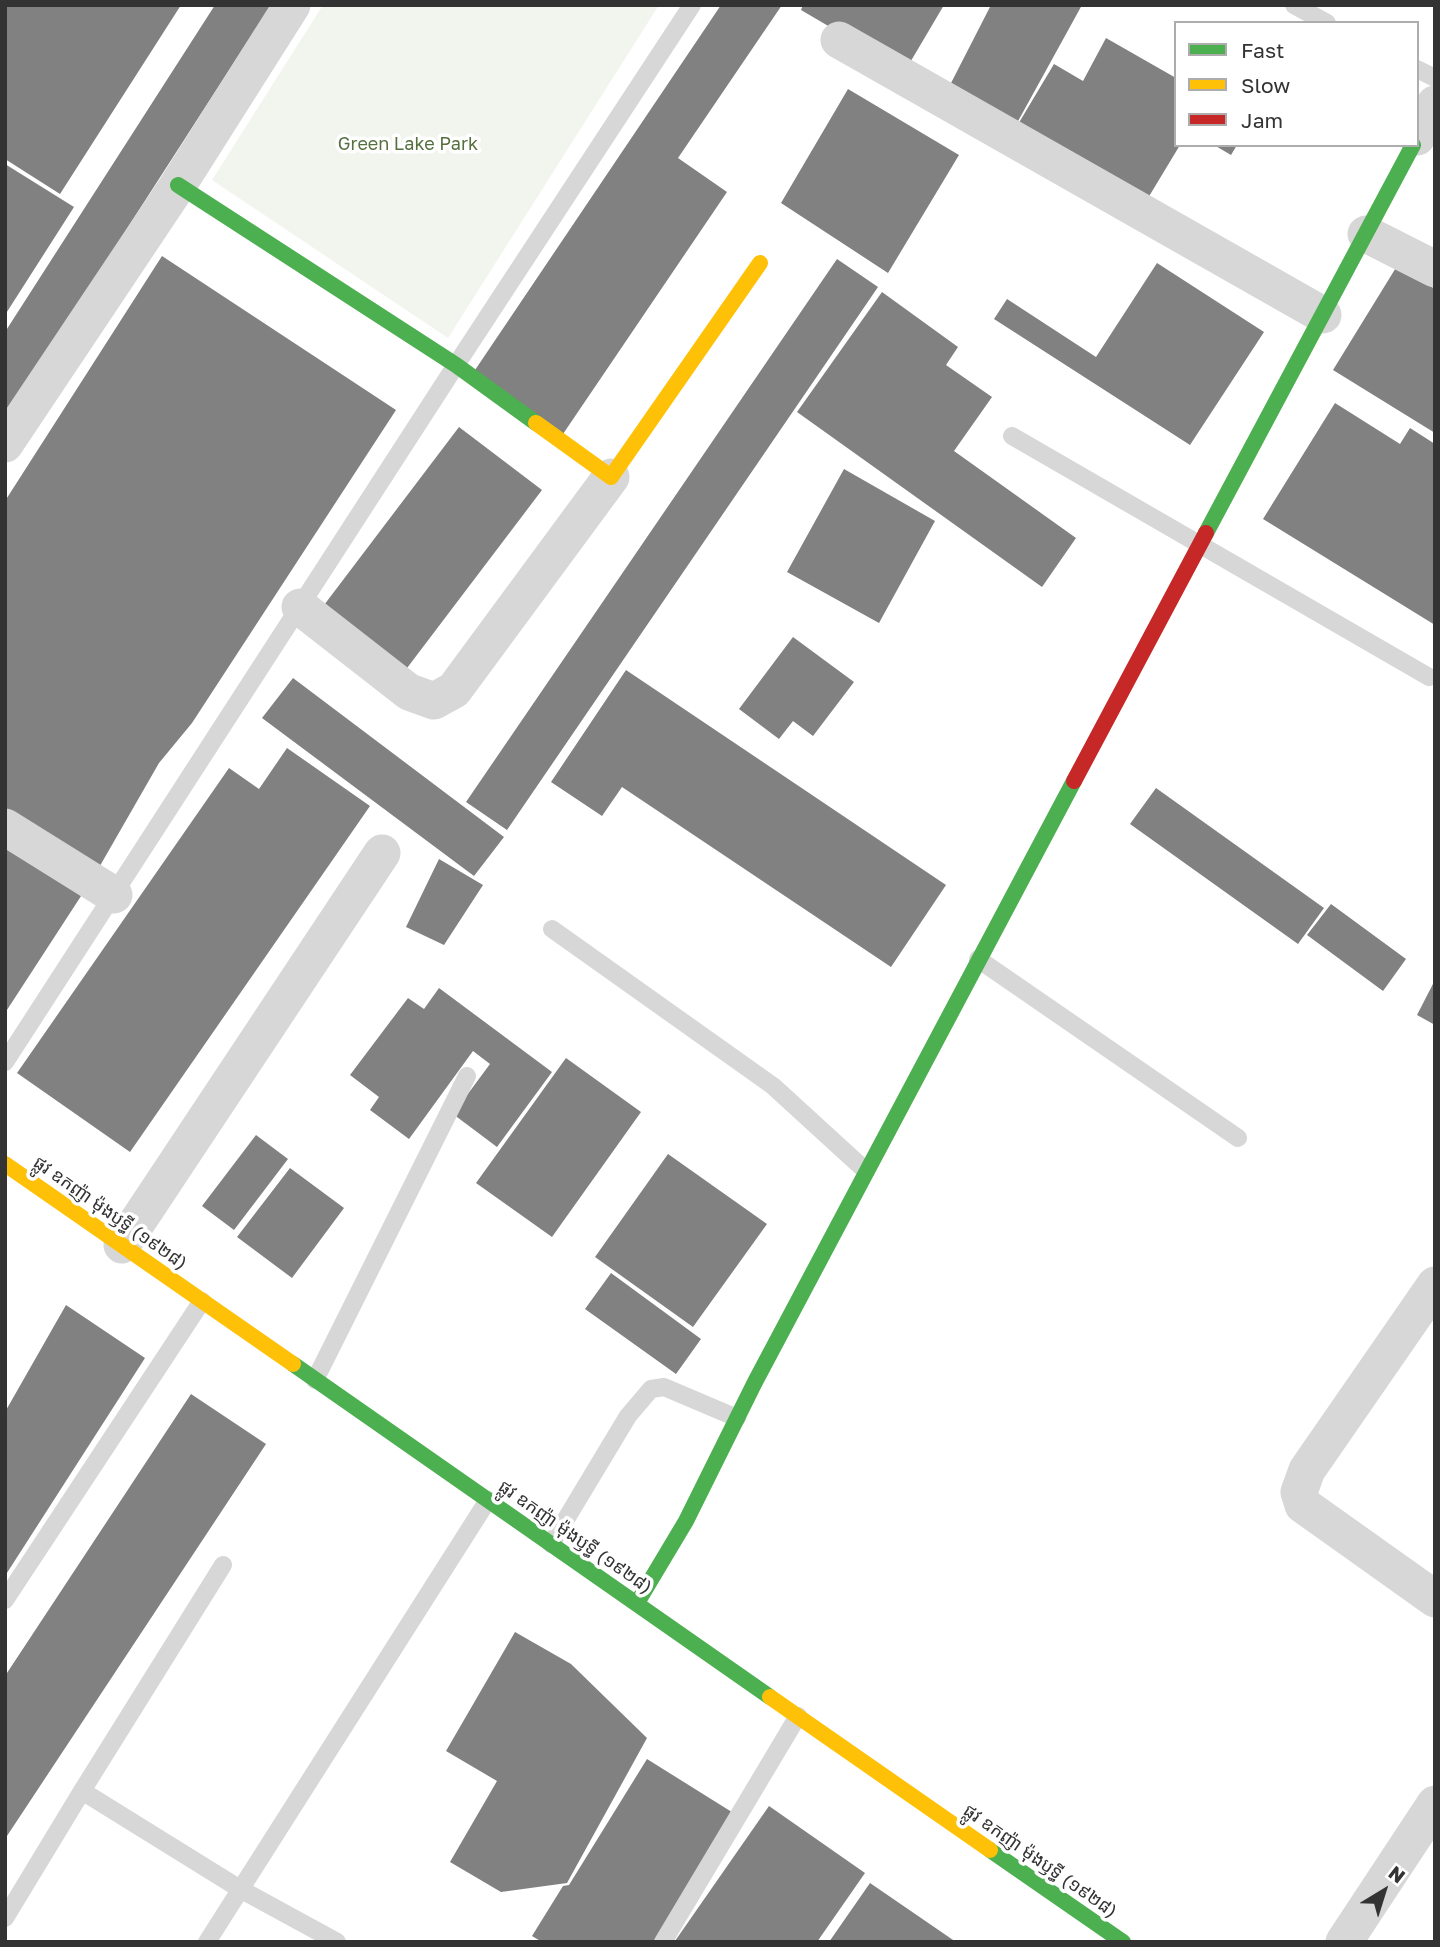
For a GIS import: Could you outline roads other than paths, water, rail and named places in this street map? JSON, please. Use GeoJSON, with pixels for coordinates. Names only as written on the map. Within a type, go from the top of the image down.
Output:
{"type":"FeatureCollection","features":[{"type":"Feature","properties":{"kind":"street"},"geometry":{"type":"LineString","coordinates":[[5,444],[178,185],[292,5]]}},
{"type":"Feature","properties":{"kind":"street"},"geometry":{"type":"LineString","coordinates":[[839,40],[1323,315]]}},
{"type":"Feature","properties":{"kind":"street"},"geometry":{"type":"LineString","coordinates":[[1419,133],[1435,104]]}},
{"type":"Feature","properties":{"kind":"street"},"geometry":{"type":"LineString","coordinates":[[637,1604],[686,1521],[737,1418],[978,959],[1412,147]]}},
{"type":"Feature","properties":{"kind":"street"},"geometry":{"type":"LineString","coordinates":[[178,185],[456,365],[611,477]]}},
{"type":"Feature","properties":{"kind":"street"},"geometry":{"type":"LineString","coordinates":[[1366,234],[1435,269]]}},
{"type":"Feature","properties":{"kind":"street"},"geometry":{"type":"LineString","coordinates":[[300,607],[409,692],[435,701],[454,690],[611,477],[760,263]]}},
{"type":"Feature","properties":{"kind":"street"},"geometry":{"type":"LineString","coordinates":[[5,827],[114,895]]}},
{"type":"Feature","properties":{"kind":"street"},"geometry":{"type":"LineString","coordinates":[[122,1245],[382,853]]}},
{"type":"Feature","properties":{"kind":"street","name":"ផ្លូវ ឧកញ៉ា ម៉ុងឫទ្ធី (១៩២៨)"},"geometry":{"type":"LineString","coordinates":[[5,1164],[798,1716],[1113,1939]]}},
{"type":"Feature","properties":{"kind":"street"},"geometry":{"type":"LineString","coordinates":[[1435,1285],[1307,1470],[1299,1492],[1303,1505],[1435,1600]]}},
{"type":"Feature","properties":{"kind":"street"},"geometry":{"type":"LineString","coordinates":[[1344,1942],[1435,1804]]}},
{"type":"Feature","properties":{"kind":"lane"},"geometry":{"type":"LineString","coordinates":[[5,1062],[692,5]]}},
{"type":"Feature","properties":{"kind":"lane"},"geometry":{"type":"LineString","coordinates":[[1294,5],[1324,21]]}},
{"type":"Feature","properties":{"kind":"lane"},"geometry":{"type":"LineString","coordinates":[[1419,70],[1435,78]]}},
{"type":"Feature","properties":{"kind":"lane"},"geometry":{"type":"LineString","coordinates":[[1012,436],[1429,677]]}},
{"type":"Feature","properties":{"kind":"lane"},"geometry":{"type":"LineString","coordinates":[[552,929],[773,1086],[866,1171]]}},
{"type":"Feature","properties":{"kind":"lane"},"geometry":{"type":"LineString","coordinates":[[978,959],[1238,1138]]}},
{"type":"Feature","properties":{"kind":"lane"},"geometry":{"type":"LineString","coordinates":[[315,1380],[467,1076]]}},
{"type":"Feature","properties":{"kind":"lane"},"geometry":{"type":"LineString","coordinates":[[5,1600],[202,1301]]}},
{"type":"Feature","properties":{"kind":"lane"},"geometry":{"type":"LineString","coordinates":[[551,1544],[628,1416],[650,1389],[664,1387],[737,1418]]}},
{"type":"Feature","properties":{"kind":"lane"},"geometry":{"type":"LineString","coordinates":[[207,1942],[488,1500]]}},
{"type":"Feature","properties":{"kind":"lane"},"geometry":{"type":"LineString","coordinates":[[5,1918],[223,1565]]}},
{"type":"Feature","properties":{"kind":"lane"},"geometry":{"type":"LineString","coordinates":[[663,1942],[798,1716]]}},
{"type":"Feature","properties":{"kind":"lane"},"geometry":{"type":"LineString","coordinates":[[82,1791],[240,1889],[337,1942]]}},
{"type":"Feature","properties":{"kind":"park label","name":"Green Lake Park"},"geometry":{"type":"Point","coordinates":[408,144]}}]}
